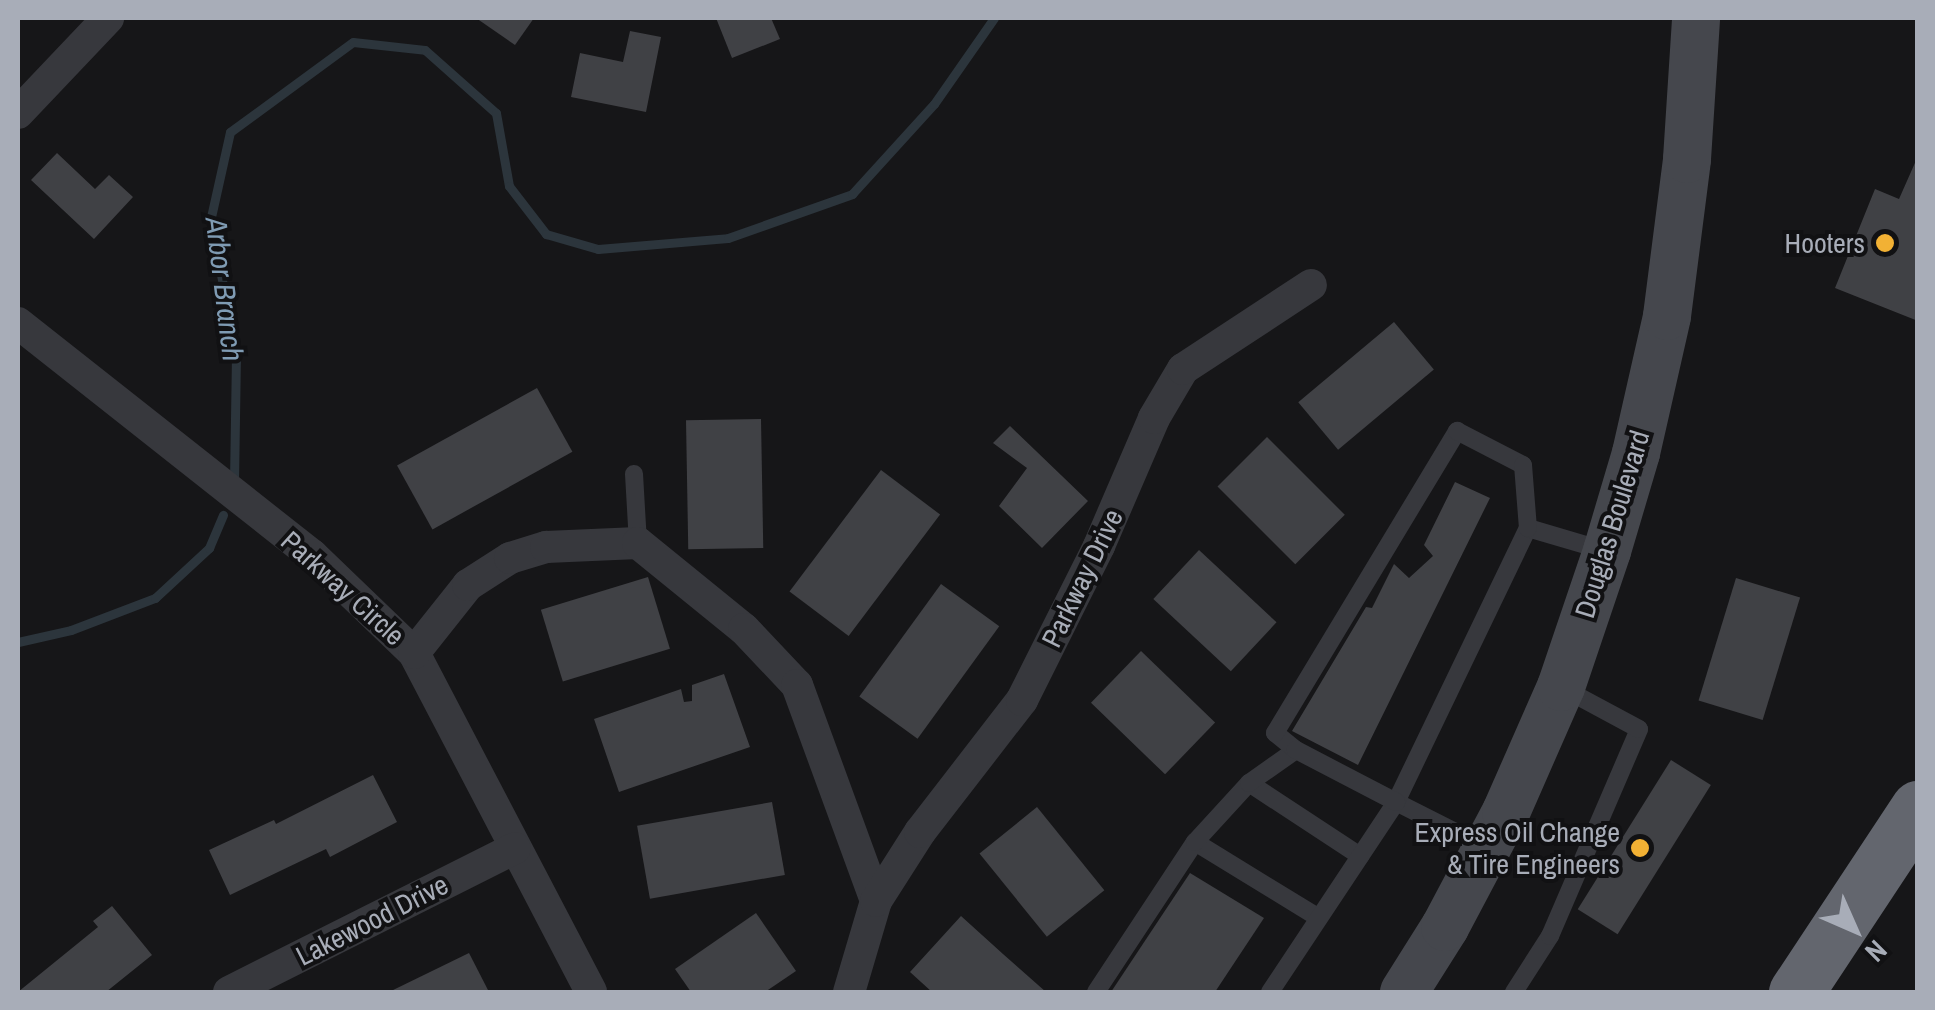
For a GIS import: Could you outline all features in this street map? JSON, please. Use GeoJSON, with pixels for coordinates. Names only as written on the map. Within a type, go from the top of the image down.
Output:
{"type":"FeatureCollection","features":[{"type":"Feature","properties":{"kind":"highway"},"geometry":{"type":"LineString","coordinates":[[1796,992],[1918,808]]}},
{"type":"Feature","properties":{"kind":"main road","name":"Douglas Boulevard"},"geometry":{"type":"LineString","coordinates":[[1404,992],[1487,848],[1561,687],[1607,552],[1636,453],[1668,316],[1687,159],[1696,18]]}},
{"type":"Feature","properties":{"kind":"street"},"geometry":{"type":"LineString","coordinates":[[18,113],[93,22]]}},
{"type":"Feature","properties":{"kind":"street","name":"Parkway Drive"},"geometry":{"type":"LineString","coordinates":[[849,992],[876,901],[920,832],[975,766],[1022,700],[1106,530],[1154,418],[1183,369],[1310,284]]}},
{"type":"Feature","properties":{"kind":"street","name":"Parkway Circle"},"geometry":{"type":"LineString","coordinates":[[18,323],[312,555],[414,653],[591,992]]}},
{"type":"Feature","properties":{"kind":"street"},"geometry":{"type":"LineString","coordinates":[[414,653],[468,585],[510,558],[546,547],[638,544],[744,629],[797,685],[876,901]]}},
{"type":"Feature","properties":{"kind":"street","name":"Lakewood Drive"},"geometry":{"type":"LineString","coordinates":[[229,992],[515,848]]}},
{"type":"Feature","properties":{"kind":"lane"},"geometry":{"type":"LineString","coordinates":[[1270,992],[1396,802],[1528,528],[1523,465],[1457,431],[1275,733],[1296,750],[1396,802],[1487,848]]}},
{"type":"Feature","properties":{"kind":"lane"},"geometry":{"type":"LineString","coordinates":[[634,474],[638,544]]}},
{"type":"Feature","properties":{"kind":"lane"},"geometry":{"type":"LineString","coordinates":[[1528,528],[1607,552]]}},
{"type":"Feature","properties":{"kind":"lane"},"geometry":{"type":"LineString","coordinates":[[1514,992],[1550,936],[1639,729],[1561,687]]}},
{"type":"Feature","properties":{"kind":"lane"},"geometry":{"type":"LineString","coordinates":[[1096,992],[1196,842],[1249,783],[1296,750]]}},
{"type":"Feature","properties":{"kind":"lane"},"geometry":{"type":"LineString","coordinates":[[1249,783],[1360,856]]}},
{"type":"Feature","properties":{"kind":"lane"},"geometry":{"type":"LineString","coordinates":[[1196,842],[1319,918]]}},
{"type":"Feature","properties":{"kind":"building"},"geometry":{"type":"Polygon","coordinates":[[[476,18],[534,18],[515,45],[476,18]]]}},
{"type":"Feature","properties":{"kind":"building"},"geometry":{"type":"Polygon","coordinates":[[[716,18],[771,18],[780,39],[732,58],[716,18]]]}},
{"type":"Feature","properties":{"kind":"building"},"geometry":{"type":"Polygon","coordinates":[[[630,31],[661,37],[646,112],[571,97],[580,53],[623,62],[630,31]]]}},
{"type":"Feature","properties":{"kind":"building"},"geometry":{"type":"Polygon","coordinates":[[[57,153],[95,189],[109,175],[133,197],[94,239],[31,180],[57,153]]]}},
{"type":"Feature","properties":{"kind":"building","name":"Hooters"},"geometry":{"type":"Polygon","coordinates":[[[1918,156],[1918,321],[1835,288],[1875,189],[1899,199],[1918,156]]]}},
{"type":"Feature","properties":{"kind":"building"},"geometry":{"type":"Polygon","coordinates":[[[1394,322],[1434,369],[1338,450],[1298,402],[1394,322]]]}},
{"type":"Feature","properties":{"kind":"building"},"geometry":{"type":"Polygon","coordinates":[[[537,388],[572,452],[432,529],[397,466],[537,388]]]}},
{"type":"Feature","properties":{"kind":"building"},"geometry":{"type":"Polygon","coordinates":[[[761,419],[763,548],[688,549],[686,420],[761,419]]]}},
{"type":"Feature","properties":{"kind":"building"},"geometry":{"type":"Polygon","coordinates":[[[1010,426],[1088,501],[1042,548],[999,506],[1027,468],[993,443],[1010,426]]]}},
{"type":"Feature","properties":{"kind":"building"},"geometry":{"type":"Polygon","coordinates":[[[1267,437],[1345,515],[1295,564],[1218,486],[1267,437]]]}},
{"type":"Feature","properties":{"kind":"building"},"geometry":{"type":"Polygon","coordinates":[[[881,470],[940,515],[849,636],[790,591],[881,470]]]}},
{"type":"Feature","properties":{"kind":"building"},"geometry":{"type":"Polygon","coordinates":[[[1455,482],[1490,498],[1358,765],[1292,731],[1366,607],[1372,608],[1394,564],[1409,578],[1433,556],[1424,545],[1455,482]]]}},
{"type":"Feature","properties":{"kind":"building"},"geometry":{"type":"Polygon","coordinates":[[[1199,550],[1277,622],[1231,671],[1153,599],[1199,550]]]}},
{"type":"Feature","properties":{"kind":"building"},"geometry":{"type":"Polygon","coordinates":[[[648,577],[670,649],[563,681],[541,610],[648,577]]]}},
{"type":"Feature","properties":{"kind":"building"},"geometry":{"type":"Polygon","coordinates":[[[1736,578],[1800,598],[1763,720],[1699,700],[1736,578]]]}},
{"type":"Feature","properties":{"kind":"building"},"geometry":{"type":"Polygon","coordinates":[[[941,584],[999,626],[918,739],[859,696],[941,584]]]}},
{"type":"Feature","properties":{"kind":"building"},"geometry":{"type":"Polygon","coordinates":[[[1141,651],[1215,723],[1165,774],[1091,703],[1141,651]]]}},
{"type":"Feature","properties":{"kind":"building"},"geometry":{"type":"Polygon","coordinates":[[[724,674],[750,747],[619,792],[594,719],[681,689],[684,702],[692,701],[692,685],[724,674]]]}},
{"type":"Feature","properties":{"kind":"building"},"geometry":{"type":"Polygon","coordinates":[[[1671,760],[1711,785],[1618,934],[1578,909],[1671,760]]]}},
{"type":"Feature","properties":{"kind":"building"},"geometry":{"type":"Polygon","coordinates":[[[373,775],[397,822],[330,857],[326,849],[230,895],[209,850],[274,820],[276,824],[373,775]]]}},
{"type":"Feature","properties":{"kind":"building"},"geometry":{"type":"Polygon","coordinates":[[[772,802],[785,875],[650,899],[637,826],[772,802]]]}},
{"type":"Feature","properties":{"kind":"building"},"geometry":{"type":"Polygon","coordinates":[[[1037,807],[1104,890],[1047,937],[979,854],[1037,807]]]}},
{"type":"Feature","properties":{"kind":"building"},"geometry":{"type":"Polygon","coordinates":[[[1190,873],[1264,918],[1215,992],[1111,992],[1190,873]]]}},
{"type":"Feature","properties":{"kind":"building"},"geometry":{"type":"Polygon","coordinates":[[[112,906],[152,955],[106,992],[18,992],[98,927],[93,921],[112,906]]]}},
{"type":"Feature","properties":{"kind":"building"},"geometry":{"type":"Polygon","coordinates":[[[756,913],[796,971],[765,992],[691,992],[675,969],[756,913]]]}},
{"type":"Feature","properties":{"kind":"building"},"geometry":{"type":"Polygon","coordinates":[[[961,916],[1046,992],[932,992],[910,972],[961,916]]]}},
{"type":"Feature","properties":{"kind":"building"},"geometry":{"type":"Polygon","coordinates":[[[469,953],[489,992],[389,992],[469,953]]]}},
{"type":"Feature","properties":{"kind":"waterway","name":"Arbor Branch"},"geometry":{"type":"LineString","coordinates":[[234,482],[236,361],[211,217],[230,132],[353,42],[425,50],[496,113],[509,186],[546,234],[598,249],[728,238],[852,194],[934,104],[994,18]]}},
{"type":"Feature","properties":{"kind":"waterway","name":"Arbor Branch"},"geometry":{"type":"LineString","coordinates":[[18,642],[71,630],[155,598],[209,548],[223,515]]}},
{"type":"Feature","properties":{"kind":"place","name":"Hooters"},"geometry":{"type":"Point","coordinates":[1885,243]}},
{"type":"Feature","properties":{"kind":"place","name":"Express Oil Change & Tire Engineers"},"geometry":{"type":"Point","coordinates":[1640,848]}}]}
